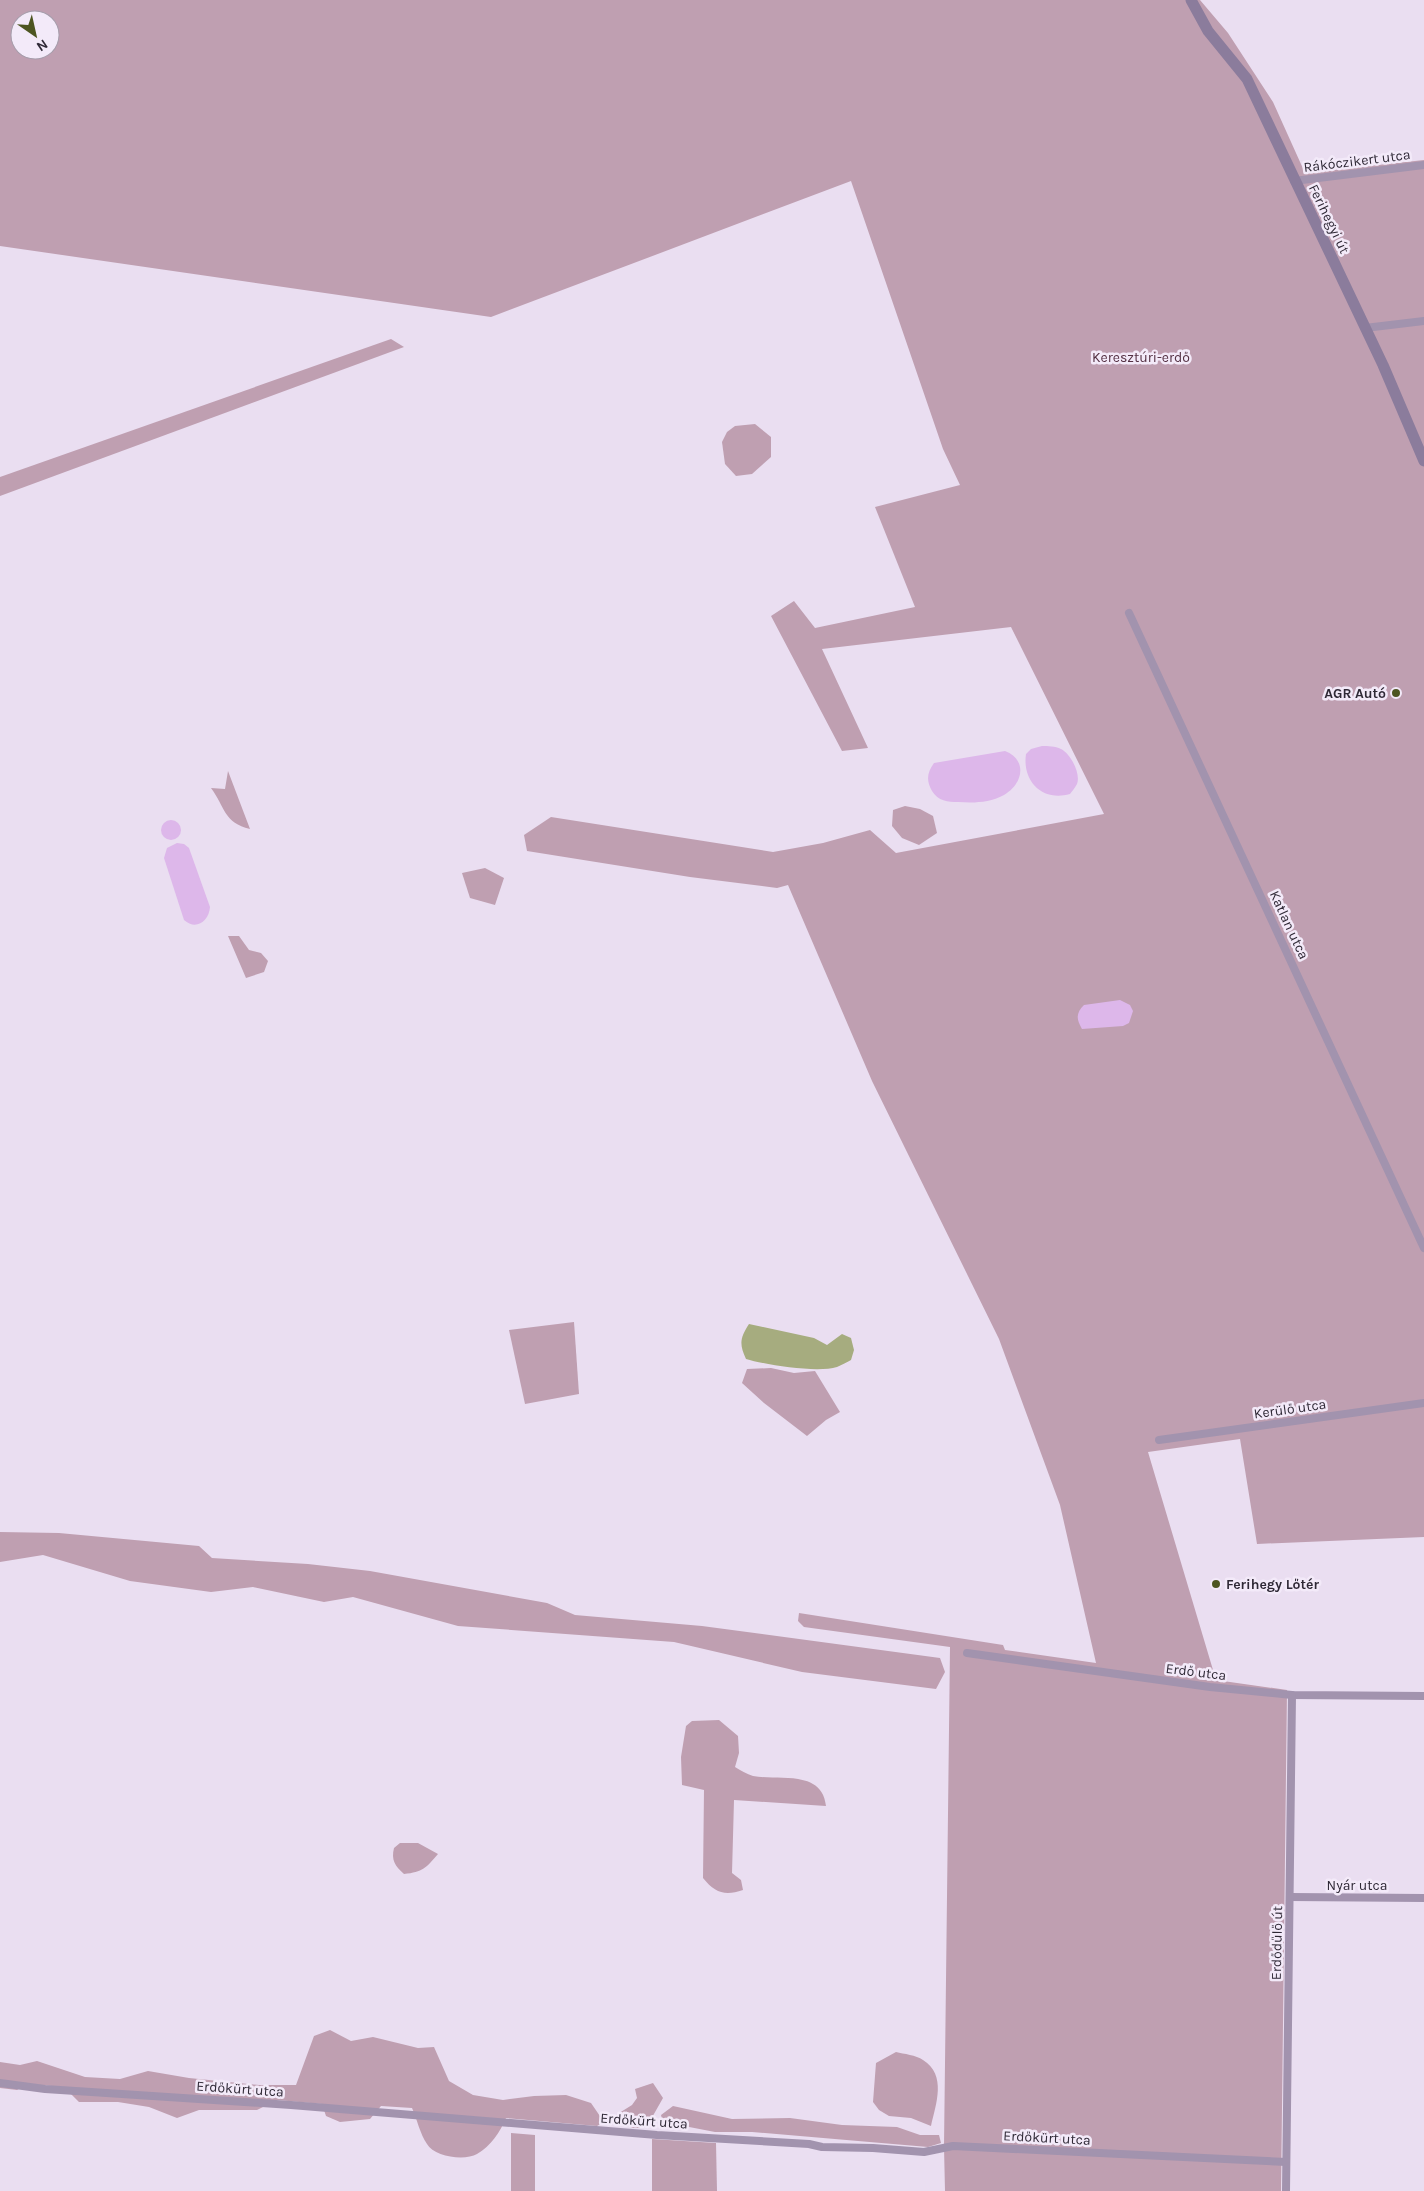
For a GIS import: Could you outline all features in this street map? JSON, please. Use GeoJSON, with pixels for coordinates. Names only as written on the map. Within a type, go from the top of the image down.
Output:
{"type":"FeatureCollection","features":[{"type":"Feature","properties":{"kind":"main road","name":"Ferihegyi út"},"geometry":{"type":"LineString","coordinates":[[1191,0],[1208,31],[1247,79],[1365,328],[1424,461]]}},
{"type":"Feature","properties":{"kind":"street","name":"Rákóczikert utca"},"geometry":{"type":"LineString","coordinates":[[1294,181],[1424,165]]}},
{"type":"Feature","properties":{"kind":"street"},"geometry":{"type":"LineString","coordinates":[[1365,328],[1424,321]]}},
{"type":"Feature","properties":{"kind":"street","name":"Katlan utca"},"geometry":{"type":"LineString","coordinates":[[1129,613],[1424,1248]]}},
{"type":"Feature","properties":{"kind":"street","name":"Kerülő utca"},"geometry":{"type":"LineString","coordinates":[[1159,1440],[1424,1403]]}},
{"type":"Feature","properties":{"kind":"street","name":"Erdő utca"},"geometry":{"type":"LineString","coordinates":[[967,1653],[1171,1682],[1292,1694],[1424,1696]]}},
{"type":"Feature","properties":{"kind":"street","name":"Erdődűlő út"},"geometry":{"type":"LineString","coordinates":[[1286,2191],[1292,1694]]}},
{"type":"Feature","properties":{"kind":"street","name":"Nyár utca"},"geometry":{"type":"LineString","coordinates":[[1290,1897],[1424,1898]]}},
{"type":"Feature","properties":{"kind":"street","name":"Erdőkürt utca"},"geometry":{"type":"LineString","coordinates":[[0,2083],[45,2089],[291,2105],[657,2135],[809,2144],[822,2147],[924,2152],[952,2146],[1286,2162]]}},
{"type":"Feature","properties":{"kind":"green space","name":"Keresztúri-erdő"},"geometry":{"type":"Polygon","coordinates":[[[0,0],[1200,0],[1228,33],[1273,102],[1305,173],[1424,160],[1424,1537],[1257,1544],[1240,1439],[1148,1452],[1216,1680],[1287,1690],[1281,2191],[945,2191],[950,1647],[804,1627],[798,1621],[799,1613],[1003,1645],[1005,1650],[1096,1663],[1060,1505],[999,1339],[872,1081],[788,885],[777,888],[690,877],[527,851],[524,835],[551,817],[773,852],[823,843],[870,830],[896,853],[1104,814],[1011,627],[822,649],[868,748],[842,751],[771,616],[794,601],[815,628],[915,607],[875,507],[960,485],[943,449],[851,181],[491,317],[0,246],[0,0]]]}},
{"type":"Feature","properties":{"kind":"green space"},"geometry":{"type":"Polygon","coordinates":[[[391,339],[404,347],[0,496],[0,477],[391,339]]]}},
{"type":"Feature","properties":{"kind":"green space"},"geometry":{"type":"Polygon","coordinates":[[[755,424],[771,437],[771,457],[752,474],[736,476],[725,464],[722,442],[727,432],[735,426],[755,424]]]}},
{"type":"Feature","properties":{"kind":"green space"},"geometry":{"type":"Polygon","coordinates":[[[228,771],[250,829],[235,823],[230,818],[211,788],[225,789],[228,771]]]}},
{"type":"Feature","properties":{"kind":"green space"},"geometry":{"type":"Polygon","coordinates":[[[905,806],[920,809],[933,816],[937,833],[919,845],[902,838],[892,826],[893,810],[905,806]]]}},
{"type":"Feature","properties":{"kind":"green space"},"geometry":{"type":"Polygon","coordinates":[[[485,868],[504,878],[495,905],[470,898],[462,873],[485,868]]]}},
{"type":"Feature","properties":{"kind":"green space"},"geometry":{"type":"Polygon","coordinates":[[[228,936],[239,936],[249,950],[261,953],[268,961],[264,972],[246,978],[228,936]]]}},
{"type":"Feature","properties":{"kind":"green space"},"geometry":{"type":"Polygon","coordinates":[[[574,1322],[579,1394],[525,1404],[509,1330],[574,1322]]]}},
{"type":"Feature","properties":{"kind":"green space"},"geometry":{"type":"Polygon","coordinates":[[[771,1368],[794,1373],[815,1371],[840,1412],[826,1420],[807,1436],[764,1403],[742,1383],[747,1369],[771,1368]]]}},
{"type":"Feature","properties":{"kind":"green space"},"geometry":{"type":"Polygon","coordinates":[[[0,1532],[59,1533],[199,1546],[212,1558],[308,1564],[370,1571],[547,1603],[575,1615],[702,1626],[940,1658],[945,1672],[936,1689],[802,1672],[674,1642],[458,1626],[353,1597],[324,1602],[253,1587],[211,1592],[130,1581],[43,1555],[0,1562],[0,1532]]]}},
{"type":"Feature","properties":{"kind":"green space"},"geometry":{"type":"Polygon","coordinates":[[[719,1720],[738,1736],[739,1753],[735,1767],[753,1776],[798,1779],[808,1782],[817,1786],[823,1794],[826,1806],[734,1800],[732,1873],[741,1880],[743,1890],[731,1893],[716,1890],[703,1878],[704,1790],[682,1785],[681,1757],[686,1726],[692,1721],[719,1720]]]}},
{"type":"Feature","properties":{"kind":"green space"},"geometry":{"type":"Polygon","coordinates":[[[400,1843],[418,1843],[438,1854],[424,1869],[404,1874],[393,1859],[394,1848],[400,1843]]]}},
{"type":"Feature","properties":{"kind":"green space"},"geometry":{"type":"Polygon","coordinates":[[[330,2030],[351,2041],[373,2037],[418,2048],[434,2047],[449,2081],[473,2095],[503,2100],[534,2096],[566,2095],[591,2103],[604,2122],[597,2126],[506,2118],[487,2147],[472,2156],[458,2157],[443,2155],[427,2144],[422,2136],[412,2108],[381,2106],[370,2119],[340,2122],[326,2116],[322,2104],[277,2100],[257,2110],[199,2110],[177,2118],[149,2107],[118,2102],[79,2102],[64,2087],[28,2084],[17,2090],[0,2088],[0,2062],[20,2065],[37,2061],[85,2077],[120,2079],[148,2071],[189,2078],[259,2085],[296,2085],[314,2036],[330,2030]]]}},
{"type":"Feature","properties":{"kind":"green space"},"geometry":{"type":"Polygon","coordinates":[[[896,2052],[920,2058],[930,2066],[935,2074],[938,2090],[931,2126],[911,2118],[889,2116],[879,2110],[873,2102],[876,2063],[896,2052]]]}},
{"type":"Feature","properties":{"kind":"green space"},"geometry":{"type":"Polygon","coordinates":[[[653,2083],[663,2098],[646,2128],[634,2128],[620,2124],[616,2115],[632,2105],[637,2098],[635,2089],[653,2083]]]}},
{"type":"Feature","properties":{"kind":"green space"},"geometry":{"type":"Polygon","coordinates":[[[673,2106],[732,2119],[790,2118],[842,2125],[897,2127],[920,2135],[939,2135],[941,2143],[928,2147],[752,2132],[715,2132],[684,2126],[664,2127],[661,2115],[673,2106]]]}},
{"type":"Feature","properties":{"kind":"green space"},"geometry":{"type":"Polygon","coordinates":[[[511,2133],[535,2135],[535,2191],[511,2191],[511,2133]]]}},
{"type":"Feature","properties":{"kind":"green space"},"geometry":{"type":"Polygon","coordinates":[[[652,2139],[716,2143],[717,2191],[652,2191],[652,2139]]]}},
{"type":"Feature","properties":{"kind":"sand"},"geometry":{"type":"Polygon","coordinates":[[[1042,746],[1061,749],[1072,760],[1078,780],[1070,794],[1051,795],[1043,792],[1031,781],[1027,773],[1026,754],[1031,749],[1042,746]]]}},
{"type":"Feature","properties":{"kind":"sand"},"geometry":{"type":"Polygon","coordinates":[[[1005,751],[1017,760],[1020,772],[1019,779],[1015,785],[1004,795],[993,800],[981,802],[954,802],[940,799],[932,791],[928,777],[934,763],[1005,751]]]}},
{"type":"Feature","properties":{"kind":"sand"},"geometry":{"type":"Polygon","coordinates":[[[171,820],[178,823],[181,830],[178,837],[171,840],[164,837],[161,830],[164,823],[171,820]]]}},
{"type":"Feature","properties":{"kind":"sand"},"geometry":{"type":"Polygon","coordinates":[[[177,843],[184,844],[189,848],[210,907],[204,920],[193,925],[184,920],[164,858],[167,848],[177,843]]]}},
{"type":"Feature","properties":{"kind":"sand"},"geometry":{"type":"Polygon","coordinates":[[[1120,1000],[1130,1005],[1133,1011],[1129,1023],[1123,1026],[1082,1029],[1078,1016],[1079,1011],[1084,1005],[1120,1000]]]}},
{"type":"Feature","properties":{"kind":"shaded area"},"geometry":{"type":"Polygon","coordinates":[[[749,1324],[814,1338],[827,1345],[842,1334],[851,1338],[854,1350],[851,1360],[828,1369],[792,1368],[746,1359],[741,1341],[749,1324]]]}},
{"type":"Feature","properties":{"kind":"place","name":"AGR Autó"},"geometry":{"type":"Point","coordinates":[1396,693]}},
{"type":"Feature","properties":{"kind":"place","name":"Ferihegy Lőtér"},"geometry":{"type":"Point","coordinates":[1216,1584]}}]}
